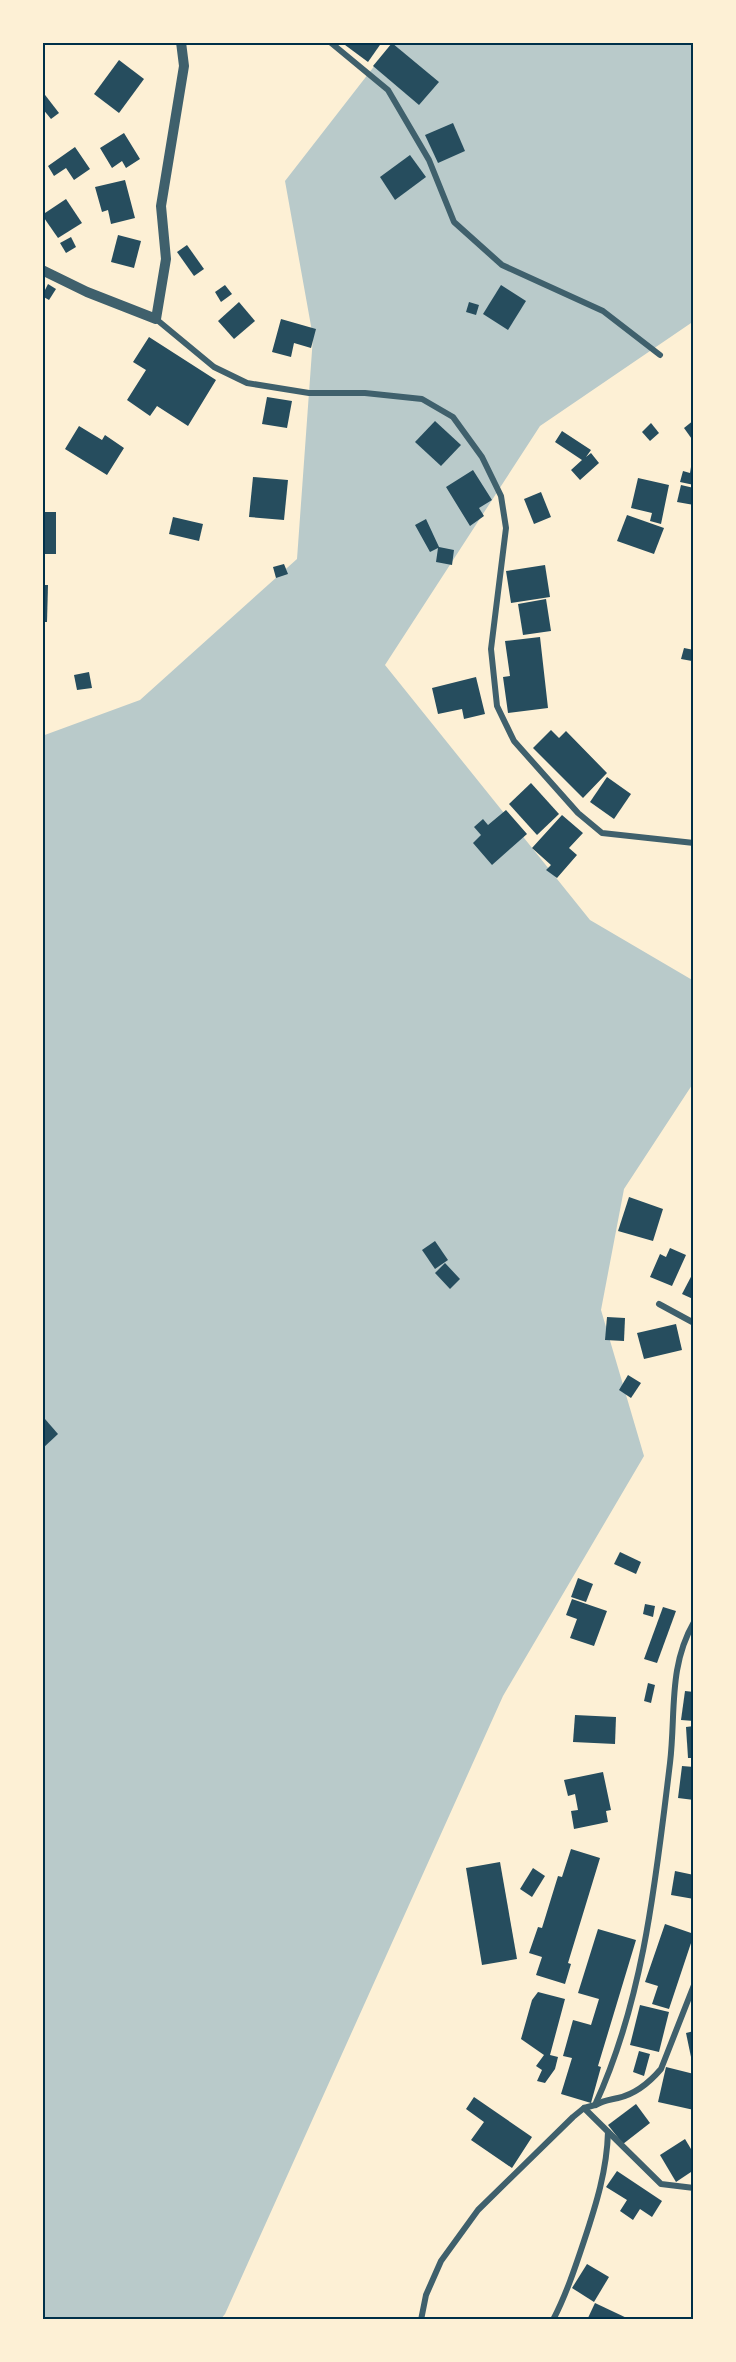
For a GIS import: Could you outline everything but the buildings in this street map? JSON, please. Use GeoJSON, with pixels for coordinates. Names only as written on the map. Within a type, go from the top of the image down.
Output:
{"type":"FeatureCollection","features":[{"type":"Feature","properties":{"kind":"street"},"geometry":{"type":"LineString","coordinates":[[156,319],[166,259],[161,206],[184,66],[181,42]]}},
{"type":"Feature","properties":{"kind":"street"},"geometry":{"type":"LineString","coordinates":[[330,42],[388,90],[429,160],[454,222],[502,264],[603,311],[660,355]]}},
{"type":"Feature","properties":{"kind":"street"},"geometry":{"type":"LineString","coordinates":[[42,270],[87,292],[156,319],[214,367],[247,383],[309,393],[365,393],[422,399],[453,417],[482,457],[501,496],[506,528],[491,649],[497,706],[514,741],[578,813],[602,833],[694,843]]}},
{"type":"Feature","properties":{"kind":"street"},"geometry":{"type":"LineString","coordinates":[[658,1304],[694,1323]]}},
{"type":"Feature","properties":{"kind":"street"},"geometry":{"type":"LineString","coordinates":[[595,2105],[618,2050],[638,1974],[656,1878],[674,1736],[676,1667],[684,1638],[694,1622]]}},
{"type":"Feature","properties":{"kind":"street"},"geometry":{"type":"LineString","coordinates":[[421,2320],[426,2295],[441,2261],[478,2210],[584,2108],[636,2091],[654,2078],[660,2069],[694,1985]]}},
{"type":"Feature","properties":{"kind":"street"},"geometry":{"type":"LineString","coordinates":[[584,2108],[661,2184],[694,2188]]}},
{"type":"Feature","properties":{"kind":"street"},"geometry":{"type":"LineString","coordinates":[[553,2320],[568,2286],[599,2196],[606,2164],[608,2132]]}},
{"type":"Feature","properties":{"kind":"shaded area"},"geometry":{"type":"Polygon","coordinates":[[[393,42],[694,42],[694,321],[540,426],[385,665],[590,920],[694,981],[694,1082],[624,1189],[601,1310],[644,1456],[503,1696],[225,2314],[220,2320],[42,2320],[42,736],[140,700],[297,559],[313,337],[285,181],[393,42]]]}}]}
